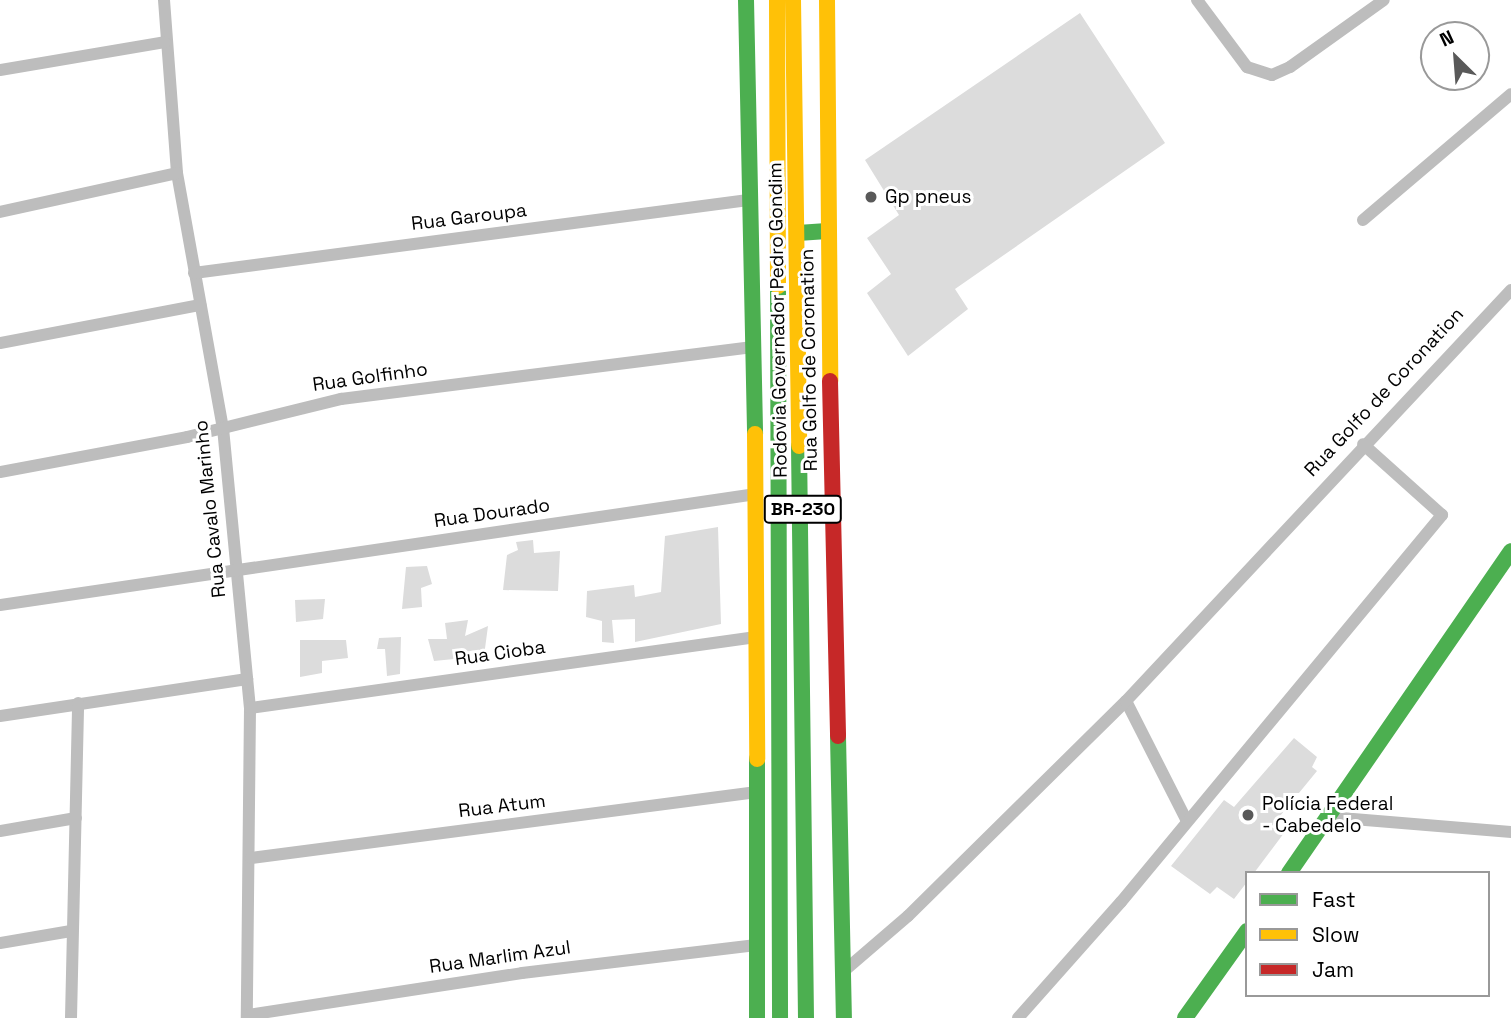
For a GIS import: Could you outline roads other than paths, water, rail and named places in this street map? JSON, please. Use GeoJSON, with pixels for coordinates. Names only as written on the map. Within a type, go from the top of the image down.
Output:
{"type":"FeatureCollection","features":[{"type":"Feature","properties":{"kind":"main road"},"geometry":{"type":"LineString","coordinates":[[746,0],[756,494],[757,1018]]}},
{"type":"Feature","properties":{"kind":"main road","name":"Rodovia Governador Pedro Gondim"},"geometry":{"type":"LineString","coordinates":[[777,0],[780,1018]]}},
{"type":"Feature","properties":{"kind":"main road","name":"Rodovia Governador Pedro Gondim"},"geometry":{"type":"LineString","coordinates":[[793,0],[806,1018]]}},
{"type":"Feature","properties":{"kind":"main road","name":"Rua Golfo de Coronation"},"geometry":{"type":"LineString","coordinates":[[827,0],[827,231],[845,1018]]}},
{"type":"Feature","properties":{"kind":"main road"},"geometry":{"type":"LineString","coordinates":[[798,233],[827,231]]}},
{"type":"Feature","properties":{"kind":"main road"},"geometry":{"type":"LineString","coordinates":[[1290,871],[1511,551]]}},
{"type":"Feature","properties":{"kind":"main road"},"geometry":{"type":"LineString","coordinates":[[1185,1018],[1245,935]]}},
{"type":"Feature","properties":{"kind":"street","name":"Rua Cavalo Marinho"},"geometry":{"type":"LineString","coordinates":[[164,0],[165,42],[177,173],[223,428],[234,569],[250,708],[246,788],[251,858],[247,1016]]}},
{"type":"Feature","properties":{"kind":"street"},"geometry":{"type":"LineString","coordinates":[[1197,0],[1247,67],[1264,73],[1280,72],[1384,0]]}},
{"type":"Feature","properties":{"kind":"street"},"geometry":{"type":"LineString","coordinates":[[0,70],[165,42]]}},
{"type":"Feature","properties":{"kind":"street"},"geometry":{"type":"LineString","coordinates":[[1363,220],[1511,94]]}},
{"type":"Feature","properties":{"kind":"street"},"geometry":{"type":"LineString","coordinates":[[0,212],[177,173]]}},
{"type":"Feature","properties":{"kind":"street","name":"Rua Garoupa"},"geometry":{"type":"LineString","coordinates":[[194,273],[748,200]]}},
{"type":"Feature","properties":{"kind":"street","name":"Rua Golfo de Coronation"},"geometry":{"type":"LineString","coordinates":[[844,971],[908,916],[1126,701],[1363,444],[1511,290]]}},
{"type":"Feature","properties":{"kind":"street"},"geometry":{"type":"LineString","coordinates":[[0,343],[200,304]]}},
{"type":"Feature","properties":{"kind":"street","name":"Rua Golfinho"},"geometry":{"type":"LineString","coordinates":[[0,472],[223,428],[341,399],[751,347]]}},
{"type":"Feature","properties":{"kind":"street"},"geometry":{"type":"LineString","coordinates":[[1022,1016],[1442,515],[1363,444]]}},
{"type":"Feature","properties":{"kind":"street","name":"Rua Dourado"},"geometry":{"type":"LineString","coordinates":[[0,605],[756,494]]}},
{"type":"Feature","properties":{"kind":"street","name":"Rua Cioba"},"geometry":{"type":"LineString","coordinates":[[250,708],[756,637]]}},
{"type":"Feature","properties":{"kind":"street"},"geometry":{"type":"LineString","coordinates":[[0,716],[247,679]]}},
{"type":"Feature","properties":{"kind":"street"},"geometry":{"type":"LineString","coordinates":[[1126,701],[1188,821]]}},
{"type":"Feature","properties":{"kind":"street"},"geometry":{"type":"LineString","coordinates":[[71,1018],[78,703]]}},
{"type":"Feature","properties":{"kind":"street","name":"Rua Atum"},"geometry":{"type":"LineString","coordinates":[[251,858],[757,792]]}},
{"type":"Feature","properties":{"kind":"street"},"geometry":{"type":"LineString","coordinates":[[1329,817],[1511,832]]}},
{"type":"Feature","properties":{"kind":"street"},"geometry":{"type":"LineString","coordinates":[[0,831],[76,818]]}},
{"type":"Feature","properties":{"kind":"street"},"geometry":{"type":"LineString","coordinates":[[0,943],[71,931]]}},
{"type":"Feature","properties":{"kind":"street","name":"Rua Marlim Azul"},"geometry":{"type":"LineString","coordinates":[[247,1016],[522,972],[758,945]]}},
{"type":"Feature","properties":{"kind":"place","name":"Gp pneus"},"geometry":{"type":"Point","coordinates":[871,197]}},
{"type":"Feature","properties":{"kind":"place","name":"Polícia Federal - Cabedelo"},"geometry":{"type":"Point","coordinates":[1248,815]}}]}
